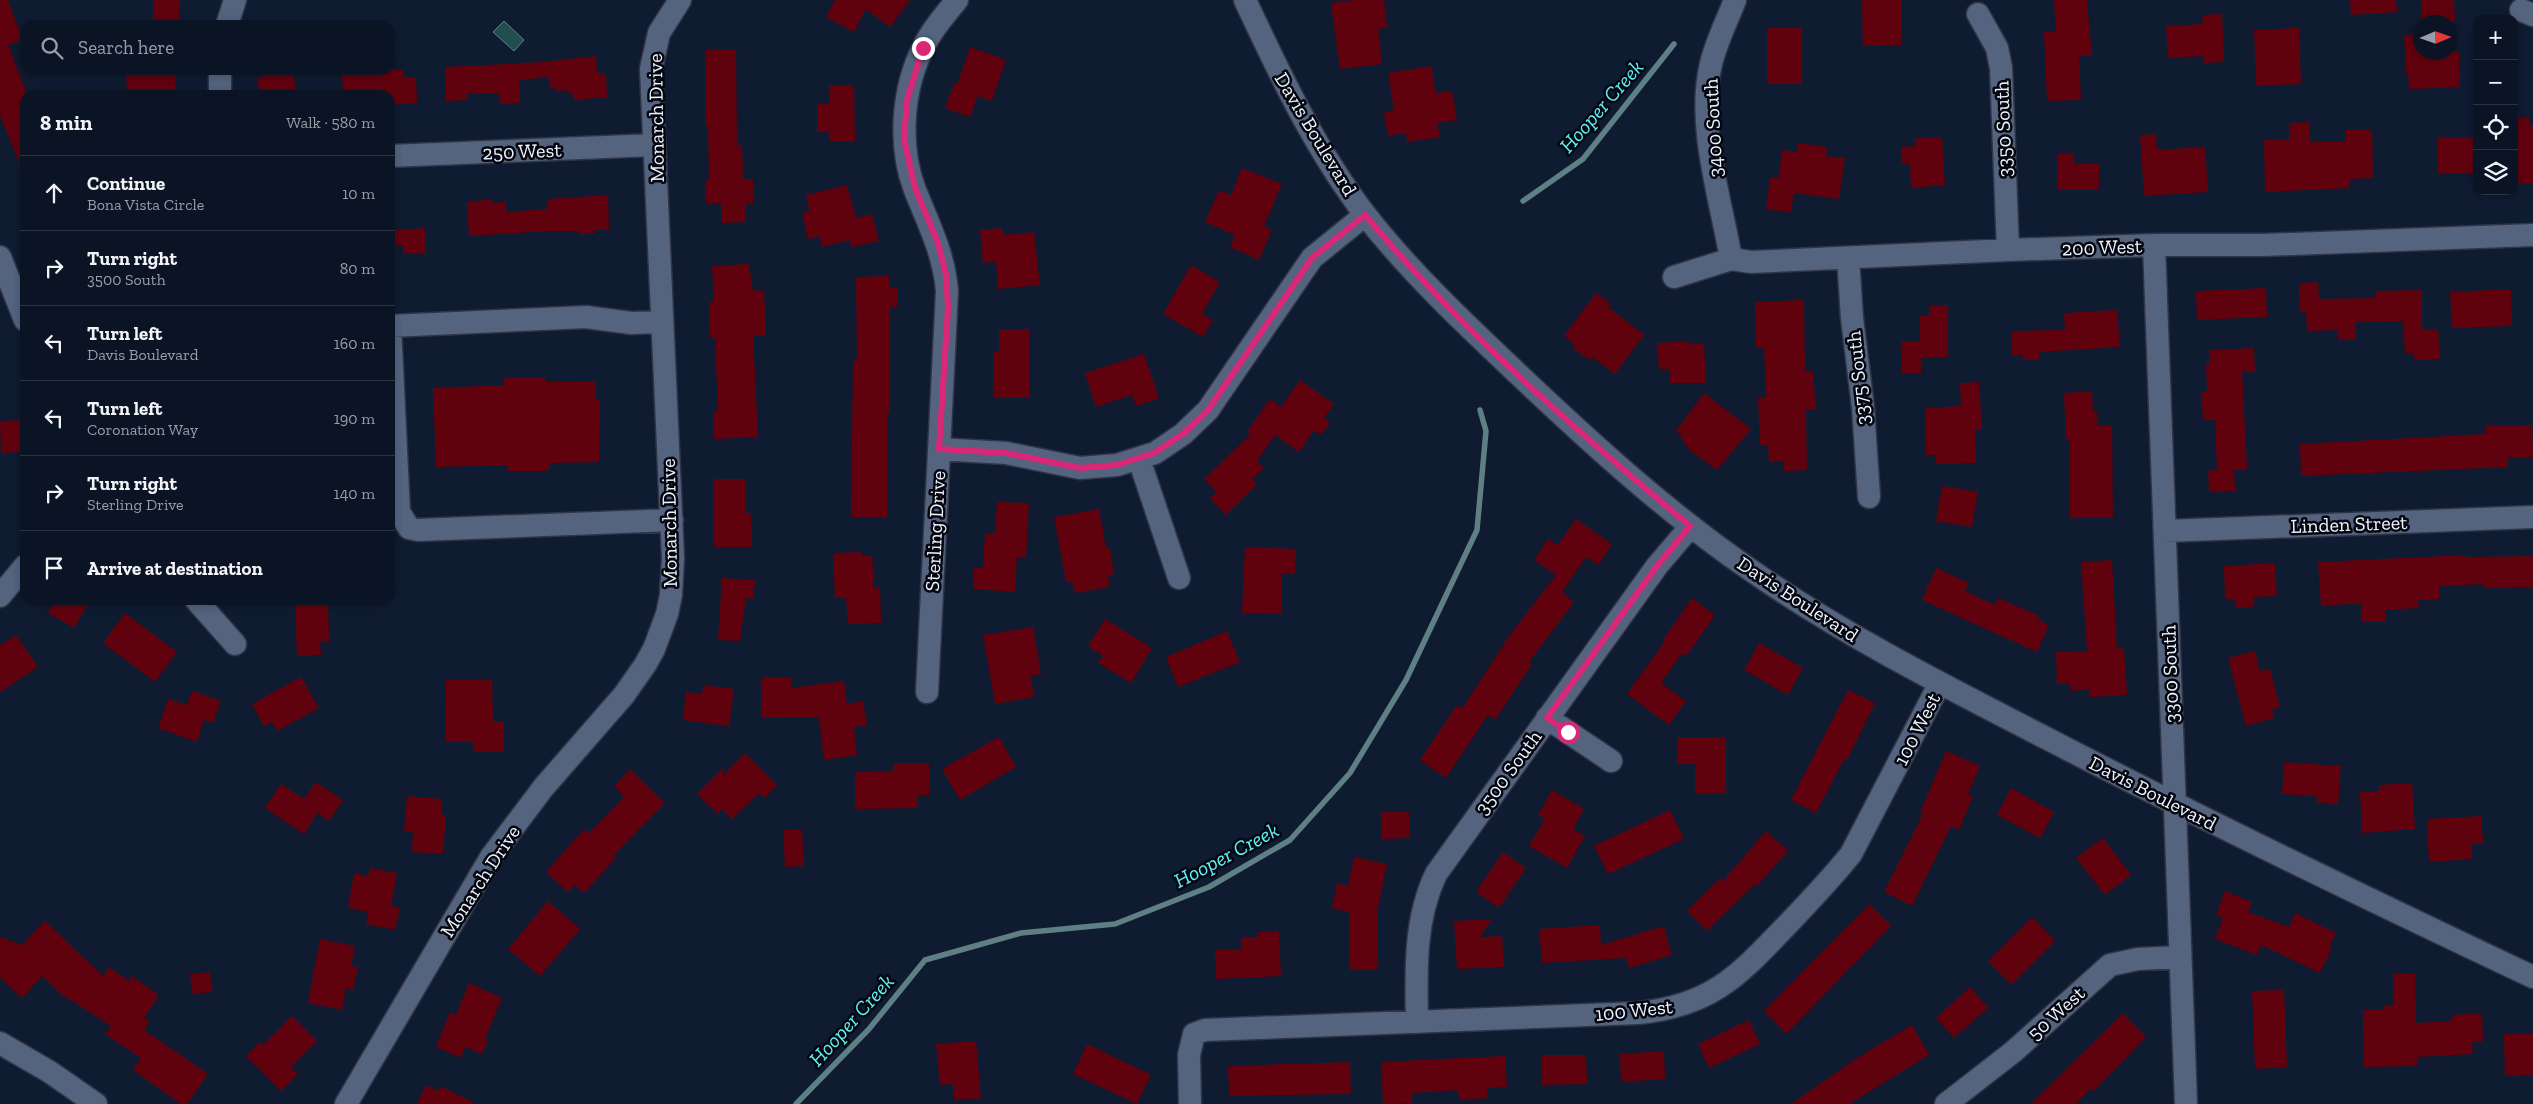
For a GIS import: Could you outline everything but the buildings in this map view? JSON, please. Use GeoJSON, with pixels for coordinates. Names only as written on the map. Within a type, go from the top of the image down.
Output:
{"type":"FeatureCollection","features":[{"type":"Feature","properties":{"kind":"street"},"geometry":{"type":"LineString","coordinates":[[228,20],[234,0]]}},
{"type":"Feature","properties":{"kind":"street","name":"Monarch Drive"},"geometry":{"type":"LineString","coordinates":[[346,1104],[491,857],[543,788],[624,695],[650,657],[661,632],[671,595],[672,520],[654,145],[652,57],[659,33],[680,0]]}},
{"type":"Feature","properties":{"kind":"street","name":"Sterling Drive"},"geometry":{"type":"LineString","coordinates":[[927,692],[948,308],[946,275],[938,243],[915,188],[910,171],[906,153],[904,120],[912,80],[923,48],[957,0]]}},
{"type":"Feature","properties":{"kind":"street","name":"Davis Boulevard"},"geometry":{"type":"LineString","coordinates":[[1245,0],[1296,106],[1365,215],[1418,277],[1450,310],[1553,407],[1690,526],[1750,570],[1811,611],[1940,684],[2175,805],[2533,977]]}},
{"type":"Feature","properties":{"kind":"street","name":"3400 South"},"geometry":{"type":"LineString","coordinates":[[1731,259],[1713,172],[1707,91],[1711,64],[1735,0]]}},
{"type":"Feature","properties":{"kind":"street","name":"3350 South"},"geometry":{"type":"LineString","coordinates":[[1978,14],[1997,48],[2001,68],[2008,250]]}},
{"type":"Feature","properties":{"kind":"street"},"geometry":{"type":"LineString","coordinates":[[220,75],[220,90]]}},
{"type":"Feature","properties":{"kind":"street","name":"250 West"},"geometry":{"type":"LineString","coordinates":[[395,156],[654,145]]}},
{"type":"Feature","properties":{"kind":"street"},"geometry":{"type":"LineString","coordinates":[[939,449],[1006,453],[1080,468],[1099,468],[1139,459],[1170,444],[1208,410],[1312,258],[1365,215]]}},
{"type":"Feature","properties":{"kind":"street","name":"200 West"},"geometry":{"type":"LineString","coordinates":[[1674,277],[1731,259],[1751,262],[2008,250],[2154,245],[2263,245],[2533,235]]}},
{"type":"Feature","properties":{"kind":"street","name":"3300 South"},"geometry":{"type":"LineString","coordinates":[[2154,245],[2186,1104]]}},
{"type":"Feature","properties":{"kind":"street"},"geometry":{"type":"LineString","coordinates":[[0,257],[20,307]]}},
{"type":"Feature","properties":{"kind":"street","name":"3375 South"},"geometry":{"type":"LineString","coordinates":[[1848,258],[1852,318],[1864,407],[1869,498]]}},
{"type":"Feature","properties":{"kind":"street"},"geometry":{"type":"LineString","coordinates":[[395,326],[586,317],[630,323],[662,322]]}},
{"type":"Feature","properties":{"kind":"street"},"geometry":{"type":"LineString","coordinates":[[395,430],[399,512],[409,528],[418,530],[672,520]]}},
{"type":"Feature","properties":{"kind":"street"},"geometry":{"type":"LineString","coordinates":[[1139,459],[1179,578]]}},
{"type":"Feature","properties":{"kind":"street","name":"Linden Street"},"geometry":{"type":"LineString","coordinates":[[2164,530],[2533,517]]}},
{"type":"Feature","properties":{"kind":"street","name":"3500 South"},"geometry":{"type":"LineString","coordinates":[[1417,1022],[1419,932],[1429,889],[1446,858],[1657,566],[1690,526]]}},
{"type":"Feature","properties":{"kind":"street"},"geometry":{"type":"LineString","coordinates":[[0,596],[20,572]]}},
{"type":"Feature","properties":{"kind":"street"},"geometry":{"type":"LineString","coordinates":[[200,605],[235,644]]}},
{"type":"Feature","properties":{"kind":"street","name":"100 West"},"geometry":{"type":"LineString","coordinates":[[1190,1104],[1189,1056],[1194,1034],[1216,1029],[1660,1011],[1701,998],[1720,988],[1753,960],[1834,875],[1851,854],[1940,684]]}},
{"type":"Feature","properties":{"kind":"street"},"geometry":{"type":"LineString","coordinates":[[1547,718],[1611,761]]}},
{"type":"Feature","properties":{"kind":"street","name":"50 West"},"geometry":{"type":"LineString","coordinates":[[1946,1104],[2013,1052],[2110,965],[2138,959],[2180,957]]}},
{"type":"Feature","properties":{"kind":"street"},"geometry":{"type":"LineString","coordinates":[[0,1042],[50,1072],[96,1104]]}},
{"type":"Feature","properties":{"kind":"shaded area"},"geometry":{"type":"Polygon","coordinates":[[[504,21],[524,40],[514,51],[493,32],[504,21]]]}},
{"type":"Feature","properties":{"kind":"waterway","name":"Hooper Creek"},"geometry":{"type":"LineString","coordinates":[[1523,201],[1583,159],[1674,44]]}},
{"type":"Feature","properties":{"kind":"waterway","name":"Hooper Creek"},"geometry":{"type":"LineString","coordinates":[[796,1104],[869,1029],[925,960],[1021,933],[1115,924],[1209,887],[1290,840],[1350,773],[1406,680],[1477,530],[1486,431],[1480,410]]}},
{"type":"Feature","properties":{"kind":"route"},"geometry":{"type":"LineString","coordinates":[[923,48],[907,100],[904,139],[915,188],[938,243],[946,275],[948,308],[939,449],[1006,453],[1080,468],[1099,468],[1117,465],[1154,453],[1183,434],[1208,410],[1312,258],[1365,215],[1418,277],[1450,310],[1553,407],[1690,526],[1657,566],[1547,718],[1568,732]]}}]}
